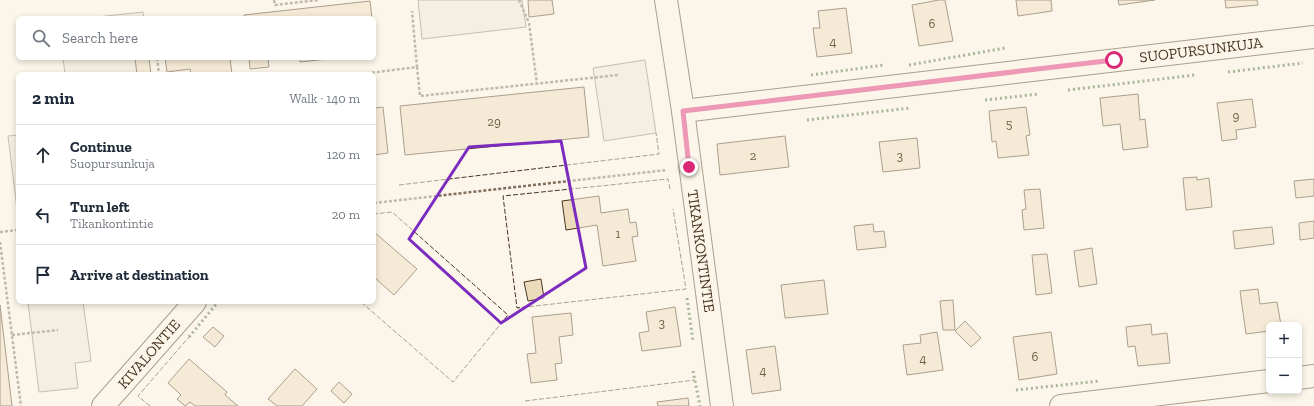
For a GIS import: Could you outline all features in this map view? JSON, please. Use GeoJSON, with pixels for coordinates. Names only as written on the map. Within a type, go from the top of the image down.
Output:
{"type":"FeatureCollection","features":[{"type":"Feature","properties":{"kind":"street","name":"TIKANKONTINTIE"},"geometry":{"type":"LineString","coordinates":[[666,0],[683,111],[689,167],[722,406]]}},
{"type":"Feature","properties":{"kind":"street","name":"SUOPURSUNKUJA"},"geometry":{"type":"LineString","coordinates":[[683,111],[1314,37]]}},
{"type":"Feature","properties":{"kind":"street","name":"KIVALONTIE"},"geometry":{"type":"LineString","coordinates":[[110,404],[193,304]]}},
{"type":"Feature","properties":{"kind":"street"},"geometry":{"type":"LineString","coordinates":[[1302,378],[1314,376]]}},
{"type":"Feature","properties":{"kind":"street"},"geometry":{"type":"LineString","coordinates":[[1061,406],[1266,381]]}},
{"type":"Feature","properties":{"kind":"path"},"geometry":{"type":"LineString","coordinates":[[274,0],[275,5],[318,0]]}},
{"type":"Feature","properties":{"kind":"path"},"geometry":{"type":"LineString","coordinates":[[519,0],[529,23],[537,84]]}},
{"type":"Feature","properties":{"kind":"path"},"geometry":{"type":"LineString","coordinates":[[412,11],[420,96],[618,75]]}},
{"type":"Feature","properties":{"kind":"path"},"geometry":{"type":"LineString","coordinates":[[157,60],[159,72]]}},
{"type":"Feature","properties":{"kind":"path"},"geometry":{"type":"LineString","coordinates":[[376,72],[417,67]]}},
{"type":"Feature","properties":{"kind":"path"},"geometry":{"type":"LineString","coordinates":[[376,203],[689,167]]}},
{"type":"Feature","properties":{"kind":"path"},"geometry":{"type":"LineString","coordinates":[[0,232],[16,230]]}},
{"type":"Feature","properties":{"kind":"path"},"geometry":{"type":"LineString","coordinates":[[0,242],[21,406]]}},
{"type":"Feature","properties":{"kind":"path"},"geometry":{"type":"LineString","coordinates":[[12,335],[58,330]]}},
{"type":"Feature","properties":{"kind":"highlighted area"},"geometry":{"type":"Polygon","coordinates":[[[561,141],[586,268],[501,323],[409,239],[469,147],[561,141]]]}},
{"type":"Feature","properties":{"kind":"shaded area"},"geometry":{"type":"Polygon","coordinates":[[[418,0],[522,0],[526,27],[422,39],[418,0]]]}},
{"type":"Feature","properties":{"kind":"shaded area"},"geometry":{"type":"Polygon","coordinates":[[[143,12],[144,16],[106,16],[143,12]]]}},
{"type":"Feature","properties":{"kind":"shaded area"},"geometry":{"type":"Polygon","coordinates":[[[63,60],[135,60],[137,72],[65,72],[63,60]]]}},
{"type":"Feature","properties":{"kind":"shaded area"},"geometry":{"type":"Polygon","coordinates":[[[645,60],[656,133],[604,141],[593,68],[645,60]]]}},
{"type":"Feature","properties":{"kind":"shaded area"},"geometry":{"type":"Polygon","coordinates":[[[16,135],[16,201],[8,136],[16,135]]]}},
{"type":"Feature","properties":{"kind":"shaded area"},"geometry":{"type":"Polygon","coordinates":[[[28,304],[83,304],[91,361],[75,363],[78,388],[39,392],[28,304]]]}},
{"type":"Feature","properties":{"kind":"building"},"geometry":{"type":"Polygon","coordinates":[[[528,0],[552,0],[554,14],[529,17],[528,0]]]}},
{"type":"Feature","properties":{"kind":"building"},"geometry":{"type":"Polygon","coordinates":[[[945,0],[953,41],[919,46],[912,5],[945,0]]]}},
{"type":"Feature","properties":{"kind":"building"},"geometry":{"type":"Polygon","coordinates":[[[1016,0],[1051,0],[1052,11],[1018,16],[1016,0]]]}},
{"type":"Feature","properties":{"kind":"building"},"geometry":{"type":"Polygon","coordinates":[[[1118,0],[1155,0],[1119,5],[1118,0]]]}},
{"type":"Feature","properties":{"kind":"building"},"geometry":{"type":"Polygon","coordinates":[[[1225,0],[1257,0],[1258,5],[1226,8],[1225,0]]]}},
{"type":"Feature","properties":{"kind":"building"},"geometry":{"type":"Polygon","coordinates":[[[370,1],[372,16],[244,16],[370,1]]]}},
{"type":"Feature","properties":{"kind":"building"},"geometry":{"type":"Polygon","coordinates":[[[846,8],[852,53],[817,57],[813,28],[820,28],[818,11],[846,8]]]}},
{"type":"Feature","properties":{"kind":"building"},"geometry":{"type":"Polygon","coordinates":[[[135,60],[149,60],[151,72],[137,72],[135,60]]]}},
{"type":"Feature","properties":{"kind":"building"},"geometry":{"type":"Polygon","coordinates":[[[165,60],[230,60],[232,72],[191,72],[190,69],[167,72],[165,60]]]}},
{"type":"Feature","properties":{"kind":"building"},"geometry":{"type":"Polygon","coordinates":[[[249,60],[268,60],[269,67],[250,69],[249,60]]]}},
{"type":"Feature","properties":{"kind":"building"},"geometry":{"type":"Polygon","coordinates":[[[300,60],[319,60],[300,62],[300,60]]]}},
{"type":"Feature","properties":{"kind":"building"},"geometry":{"type":"Polygon","coordinates":[[[584,87],[589,137],[405,155],[400,106],[584,87]]]}},
{"type":"Feature","properties":{"kind":"building"},"geometry":{"type":"Polygon","coordinates":[[[1138,94],[1140,120],[1145,119],[1148,147],[1123,150],[1120,124],[1103,126],[1100,98],[1138,94]]]}},
{"type":"Feature","properties":{"kind":"building"},"geometry":{"type":"Polygon","coordinates":[[[1252,99],[1256,127],[1236,130],[1237,139],[1222,141],[1217,103],[1252,99]]]}},
{"type":"Feature","properties":{"kind":"building"},"geometry":{"type":"Polygon","coordinates":[[[383,107],[388,153],[376,155],[376,108],[383,107]]]}},
{"type":"Feature","properties":{"kind":"building"},"geometry":{"type":"Polygon","coordinates":[[[1026,107],[1030,135],[1026,136],[1029,155],[998,158],[996,141],[992,142],[989,111],[1026,107]]]}},
{"type":"Feature","properties":{"kind":"building"},"geometry":{"type":"Polygon","coordinates":[[[785,136],[789,167],[720,175],[717,144],[785,136]]]}},
{"type":"Feature","properties":{"kind":"building"},"geometry":{"type":"Polygon","coordinates":[[[917,138],[920,168],[883,172],[879,142],[917,138]]]}},
{"type":"Feature","properties":{"kind":"building"},"geometry":{"type":"Polygon","coordinates":[[[1197,177],[1197,180],[1209,178],[1212,207],[1186,210],[1183,178],[1197,177]]]}},
{"type":"Feature","properties":{"kind":"building"},"geometry":{"type":"Polygon","coordinates":[[[1314,179],[1314,196],[1296,198],[1294,181],[1314,179]]]}},
{"type":"Feature","properties":{"kind":"building"},"geometry":{"type":"Polygon","coordinates":[[[1040,189],[1044,228],[1024,230],[1022,210],[1026,209],[1024,190],[1040,189]]]}},
{"type":"Feature","properties":{"kind":"building"},"geometry":{"type":"Polygon","coordinates":[[[599,196],[601,213],[628,209],[630,223],[636,222],[638,236],[632,237],[636,261],[603,266],[597,225],[566,230],[562,201],[599,196]]]}},
{"type":"Feature","properties":{"kind":"building"},"geometry":{"type":"Polygon","coordinates":[[[1314,221],[1314,238],[1300,240],[1299,223],[1314,221]]]}},
{"type":"Feature","properties":{"kind":"building"},"geometry":{"type":"Polygon","coordinates":[[[873,224],[874,232],[884,231],[886,247],[857,250],[854,226],[873,224]]]}},
{"type":"Feature","properties":{"kind":"building"},"geometry":{"type":"Polygon","coordinates":[[[1272,227],[1274,244],[1235,249],[1233,231],[1272,227]]]}},
{"type":"Feature","properties":{"kind":"building"},"geometry":{"type":"Polygon","coordinates":[[[376,234],[417,269],[394,295],[376,279],[376,234]]]}},
{"type":"Feature","properties":{"kind":"building"},"geometry":{"type":"Polygon","coordinates":[[[1092,248],[1097,284],[1079,287],[1074,251],[1092,248]]]}},
{"type":"Feature","properties":{"kind":"building"},"geometry":{"type":"Polygon","coordinates":[[[1047,254],[1052,293],[1036,295],[1032,255],[1047,254]]]}},
{"type":"Feature","properties":{"kind":"building"},"geometry":{"type":"Polygon","coordinates":[[[541,279],[544,298],[528,301],[524,282],[541,279]]]}},
{"type":"Feature","properties":{"kind":"building"},"geometry":{"type":"Polygon","coordinates":[[[824,280],[828,314],[785,318],[781,285],[824,280]]]}},
{"type":"Feature","properties":{"kind":"building"},"geometry":{"type":"Polygon","coordinates":[[[1258,289],[1260,304],[1277,302],[1280,322],[1266,322],[1266,331],[1246,334],[1240,291],[1258,289]]]}},
{"type":"Feature","properties":{"kind":"building"},"geometry":{"type":"Polygon","coordinates":[[[953,300],[955,330],[943,330],[940,301],[953,300]]]}},
{"type":"Feature","properties":{"kind":"building"},"geometry":{"type":"Polygon","coordinates":[[[0,305],[12,406],[0,406],[0,305]]]}},
{"type":"Feature","properties":{"kind":"building"},"geometry":{"type":"Polygon","coordinates":[[[675,307],[681,346],[642,351],[639,333],[649,331],[646,312],[675,307]]]}},
{"type":"Feature","properties":{"kind":"building"},"geometry":{"type":"Polygon","coordinates":[[[571,313],[573,335],[559,337],[562,363],[555,364],[557,380],[531,383],[527,354],[536,353],[532,317],[571,313]]]}},
{"type":"Feature","properties":{"kind":"building"},"geometry":{"type":"Polygon","coordinates":[[[965,321],[981,338],[971,347],[955,331],[965,321]]]}},
{"type":"Feature","properties":{"kind":"building"},"geometry":{"type":"Polygon","coordinates":[[[1151,324],[1152,335],[1167,333],[1170,363],[1138,366],[1135,346],[1128,347],[1126,327],[1151,324]]]}},
{"type":"Feature","properties":{"kind":"building"},"geometry":{"type":"Polygon","coordinates":[[[213,327],[224,336],[215,347],[203,337],[213,327]]]}},
{"type":"Feature","properties":{"kind":"building"},"geometry":{"type":"Polygon","coordinates":[[[937,332],[943,370],[907,375],[903,345],[921,343],[920,335],[937,332]]]}},
{"type":"Feature","properties":{"kind":"building"},"geometry":{"type":"Polygon","coordinates":[[[1051,332],[1057,374],[1019,380],[1013,337],[1051,332]]]}},
{"type":"Feature","properties":{"kind":"building"},"geometry":{"type":"Polygon","coordinates":[[[775,346],[781,390],[752,394],[746,350],[775,346]]]}},
{"type":"Feature","properties":{"kind":"building"},"geometry":{"type":"Polygon","coordinates":[[[189,359],[227,392],[225,395],[238,406],[195,406],[190,402],[185,406],[177,399],[181,395],[168,383],[189,359]]]}},
{"type":"Feature","properties":{"kind":"building"},"geometry":{"type":"Polygon","coordinates":[[[295,369],[317,389],[302,406],[277,406],[268,399],[295,369]]]}},
{"type":"Feature","properties":{"kind":"building"},"geometry":{"type":"Polygon","coordinates":[[[339,382],[352,394],[344,403],[331,391],[339,382]]]}},
{"type":"Feature","properties":{"kind":"building"},"geometry":{"type":"Polygon","coordinates":[[[688,398],[689,406],[658,406],[657,402],[688,398]]]}},
{"type":"Feature","properties":{"kind":"hedge"},"geometry":{"type":"LineString","coordinates":[[909,65],[1005,48]]}},
{"type":"Feature","properties":{"kind":"hedge"},"geometry":{"type":"LineString","coordinates":[[1228,72],[1303,63]]}},
{"type":"Feature","properties":{"kind":"hedge"},"geometry":{"type":"LineString","coordinates":[[811,75],[884,65]]}},
{"type":"Feature","properties":{"kind":"hedge"},"geometry":{"type":"LineString","coordinates":[[1068,90],[1195,75]]}},
{"type":"Feature","properties":{"kind":"hedge"},"geometry":{"type":"LineString","coordinates":[[985,100],[1039,94]]}},
{"type":"Feature","properties":{"kind":"hedge"},"geometry":{"type":"LineString","coordinates":[[807,120],[910,108]]}},
{"type":"Feature","properties":{"kind":"hedge"},"geometry":{"type":"LineString","coordinates":[[687,298],[693,341]]}},
{"type":"Feature","properties":{"kind":"hedge"},"geometry":{"type":"LineString","coordinates":[[189,337],[216,304]]}},
{"type":"Feature","properties":{"kind":"hedge"},"geometry":{"type":"LineString","coordinates":[[693,371],[700,406]]}},
{"type":"Feature","properties":{"kind":"hedge"},"geometry":{"type":"LineString","coordinates":[[1016,390],[1099,381]]}},
{"type":"Feature","properties":{"kind":"fence"},"geometry":{"type":"LineString","coordinates":[[399,185],[659,154],[656,133]]}},
{"type":"Feature","properties":{"kind":"fence"},"geometry":{"type":"LineString","coordinates":[[670,189],[668,179],[503,196],[517,308],[686,289],[673,209]]}},
{"type":"Feature","properties":{"kind":"fence"},"geometry":{"type":"LineString","coordinates":[[363,304],[453,382],[508,315],[392,212],[376,214]]}},
{"type":"Feature","properties":{"kind":"fence"},"geometry":{"type":"LineString","coordinates":[[150,406],[138,396],[189,337]]}},
{"type":"Feature","properties":{"kind":"fence"},"geometry":{"type":"LineString","coordinates":[[525,401],[695,380]]}},
{"type":"Feature","properties":{"kind":"route"},"geometry":{"type":"LineString","coordinates":[[689,167],[683,111],[1114,60]]}}]}
